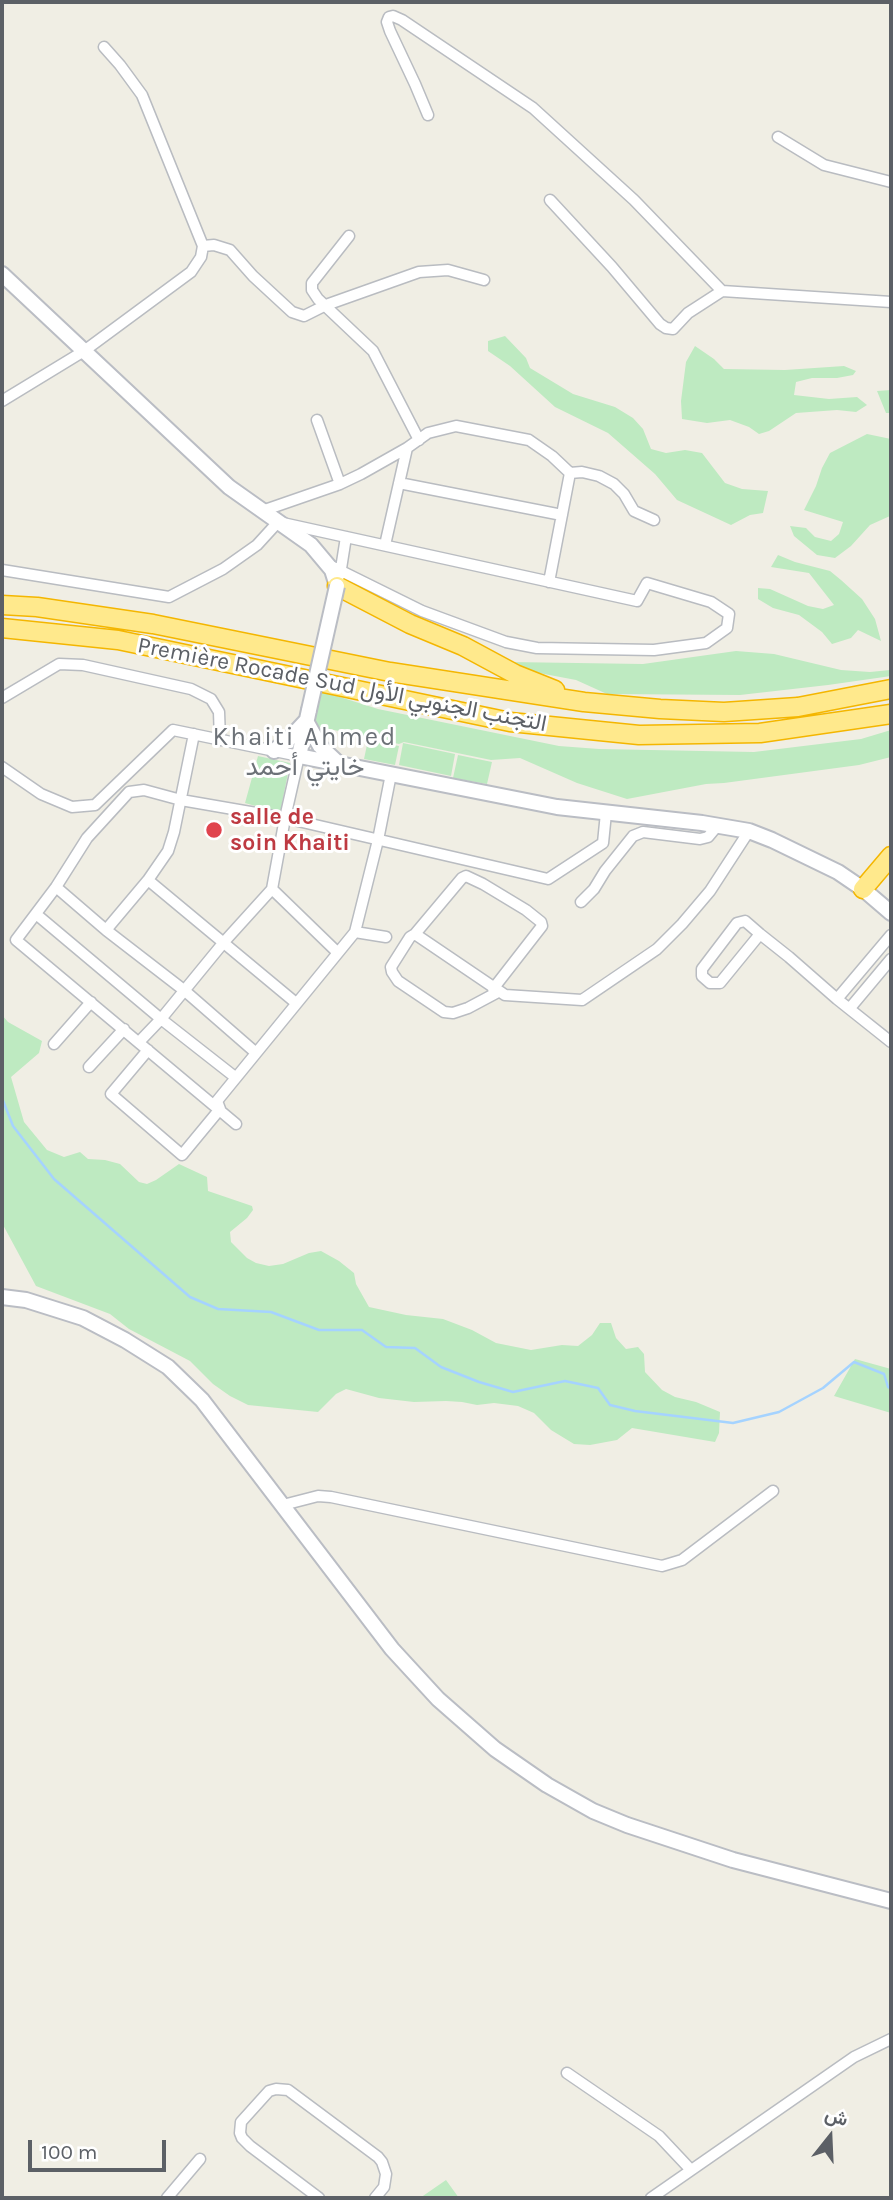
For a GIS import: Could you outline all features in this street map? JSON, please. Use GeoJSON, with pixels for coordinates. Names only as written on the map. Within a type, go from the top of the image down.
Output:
{"type":"FeatureCollection","features":[{"type":"Feature","properties":{"kind":"highway"},"geometry":{"type":"LineString","coordinates":[[336,574],[416,627],[463,646],[515,674],[584,702]]}},
{"type":"Feature","properties":{"kind":"highway","name":"Première Rocade Sud التجنب الجنوبي الأول"},"geometry":{"type":"LineString","coordinates":[[2,605],[37,607],[153,624],[390,672],[584,702],[724,712],[797,707],[891,690]]}},
{"type":"Feature","properties":{"kind":"highway","name":"Première Rocade Sud التجنب الجنوبي الأول"},"geometry":{"type":"LineString","coordinates":[[2,628],[118,640],[510,722],[613,733],[760,733],[891,714]]}},
{"type":"Feature","properties":{"kind":"highway"},"geometry":{"type":"LineString","coordinates":[[863,889],[891,856]]}},
{"type":"Feature","properties":{"kind":"main road"},"geometry":{"type":"LineString","coordinates":[[2,274],[216,476],[312,545],[336,574],[299,756],[549,806],[718,825],[749,831],[826,866],[863,889],[891,913]]}},
{"type":"Feature","properties":{"kind":"main road"},"geometry":{"type":"LineString","coordinates":[[274,751],[291,737],[307,716]]}},
{"type":"Feature","properties":{"kind":"main road"},"geometry":{"type":"LineString","coordinates":[[307,716],[320,746],[340,764]]}},
{"type":"Feature","properties":{"kind":"main road"},"geometry":{"type":"LineString","coordinates":[[2,1297],[26,1300],[83,1318],[168,1367],[202,1400],[392,1649],[429,1689],[495,1749],[547,1785],[593,1811],[627,1825],[733,1860],[891,1901]]}},
{"type":"Feature","properties":{"kind":"street"},"geometry":{"type":"LineString","coordinates":[[428,115],[390,31],[387,22],[389,17],[402,20],[533,108],[635,200],[722,291]]}},
{"type":"Feature","properties":{"kind":"street"},"geometry":{"type":"LineString","coordinates":[[2,401],[85,351],[191,272],[201,257],[203,246],[142,96],[103,47]]}},
{"type":"Feature","properties":{"kind":"street"},"geometry":{"type":"LineString","coordinates":[[778,137],[824,165],[891,182]]}},
{"type":"Feature","properties":{"kind":"street"},"geometry":{"type":"LineString","coordinates":[[550,200],[666,328],[673,329],[688,313],[722,291],[891,302]]}},
{"type":"Feature","properties":{"kind":"street"},"geometry":{"type":"LineString","coordinates":[[348,236],[312,283],[312,290],[318,299],[373,351],[419,440]]}},
{"type":"Feature","properties":{"kind":"street"},"geometry":{"type":"LineString","coordinates":[[203,246],[214,245],[230,250],[253,276],[292,312],[303,316],[419,272],[449,270],[484,281]]}},
{"type":"Feature","properties":{"kind":"street"},"geometry":{"type":"LineString","coordinates":[[317,420],[340,484]]}},
{"type":"Feature","properties":{"kind":"street"},"geometry":{"type":"LineString","coordinates":[[262,511],[340,484],[407,448],[428,433],[456,426],[529,440],[570,473],[582,472],[599,476],[614,484],[634,510],[654,520]]}},
{"type":"Feature","properties":{"kind":"street"},"geometry":{"type":"LineString","coordinates":[[385,545],[407,448]]}},
{"type":"Feature","properties":{"kind":"street"},"geometry":{"type":"LineString","coordinates":[[549,582],[570,473]]}},
{"type":"Feature","properties":{"kind":"street"},"geometry":{"type":"LineString","coordinates":[[399,483],[562,514]]}},
{"type":"Feature","properties":{"kind":"street"},"geometry":{"type":"LineString","coordinates":[[2,570],[169,597],[223,569],[257,545],[278,522],[638,601],[646,583],[711,602],[729,614],[727,628],[706,643],[654,650],[537,648],[506,642],[422,611],[336,574],[346,537]]}},
{"type":"Feature","properties":{"kind":"street"},"geometry":{"type":"LineString","coordinates":[[2,698],[59,664],[83,665],[191,689],[211,699],[219,712],[220,740]]}},
{"type":"Feature","properties":{"kind":"street"},"geometry":{"type":"LineString","coordinates":[[2,766],[41,794],[72,807],[95,805],[173,730],[299,756],[272,889],[139,1042]]}},
{"type":"Feature","properties":{"kind":"street"},"geometry":{"type":"LineString","coordinates":[[106,930],[148,880],[167,851],[181,800],[194,734]]}},
{"type":"Feature","properties":{"kind":"street"},"geometry":{"type":"LineString","coordinates":[[219,1109],[216,1101],[355,932],[391,774]]}},
{"type":"Feature","properties":{"kind":"street"},"geometry":{"type":"LineString","coordinates":[[236,1124],[16,940],[56,887],[87,838],[130,792],[145,790],[181,800],[285,818],[548,879],[603,843],[606,813]]}},
{"type":"Feature","properties":{"kind":"street"},"geometry":{"type":"LineString","coordinates":[[581,902],[594,889],[633,836],[643,832],[700,839],[708,837],[718,825]]}},
{"type":"Feature","properties":{"kind":"street"},"geometry":{"type":"LineString","coordinates":[[415,934],[496,990],[515,997],[582,1000],[657,949],[682,924],[710,891],[749,831]]}},
{"type":"Feature","properties":{"kind":"street"},"geometry":{"type":"LineString","coordinates":[[466,876],[526,910],[541,922],[542,926],[496,990],[453,1013],[444,1012],[398,981],[392,972],[391,967],[410,937],[466,876]]}},
{"type":"Feature","properties":{"kind":"street"},"geometry":{"type":"LineString","coordinates":[[148,880],[296,1003]]}},
{"type":"Feature","properties":{"kind":"street"},"geometry":{"type":"LineString","coordinates":[[56,887],[185,991],[255,1052]]}},
{"type":"Feature","properties":{"kind":"street"},"geometry":{"type":"LineString","coordinates":[[272,889],[338,952]]}},
{"type":"Feature","properties":{"kind":"street"},"geometry":{"type":"LineString","coordinates":[[36,914],[235,1077]]}},
{"type":"Feature","properties":{"kind":"street"},"geometry":{"type":"LineString","coordinates":[[760,934],[720,983],[710,983],[702,976],[702,969],[740,921],[745,921],[891,1042]]}},
{"type":"Feature","properties":{"kind":"street"},"geometry":{"type":"LineString","coordinates":[[355,932],[386,937]]}},
{"type":"Feature","properties":{"kind":"street"},"geometry":{"type":"LineString","coordinates":[[838,999],[891,935]]}},
{"type":"Feature","properties":{"kind":"street"},"geometry":{"type":"LineString","coordinates":[[850,1008],[891,958]]}},
{"type":"Feature","properties":{"kind":"street"},"geometry":{"type":"LineString","coordinates":[[54,1044],[91,1002]]}},
{"type":"Feature","properties":{"kind":"street"},"geometry":{"type":"LineString","coordinates":[[89,1067],[124,1029]]}},
{"type":"Feature","properties":{"kind":"street"},"geometry":{"type":"LineString","coordinates":[[148,1050],[110,1094],[182,1155],[219,1109]]}},
{"type":"Feature","properties":{"kind":"street"},"geometry":{"type":"LineString","coordinates":[[283,1505],[318,1496],[331,1497],[662,1566],[682,1560],[773,1491]]}},
{"type":"Feature","properties":{"kind":"street"},"geometry":{"type":"LineString","coordinates":[[651,2198],[854,2057],[891,2039]]}},
{"type":"Feature","properties":{"kind":"street"},"geometry":{"type":"LineString","coordinates":[[567,2073],[659,2136],[691,2170]]}},
{"type":"Feature","properties":{"kind":"street"},"geometry":{"type":"LineString","coordinates":[[320,2198],[250,2146],[240,2133],[241,2122],[269,2091],[282,2088],[288,2090],[378,2157],[386,2174],[384,2187],[375,2198]]}},
{"type":"Feature","properties":{"kind":"street"},"geometry":{"type":"LineString","coordinates":[[167,2198],[201,2159]]}},
{"type":"Feature","properties":{"kind":"green space"},"geometry":{"type":"Polygon","coordinates":[[[505,336],[526,358],[530,368],[573,394],[615,407],[633,418],[643,429],[651,449],[666,453],[685,450],[702,453],[725,483],[742,489],[768,491],[763,513],[750,515],[731,525],[677,500],[655,474],[608,433],[555,407],[510,366],[488,351],[488,341],[505,336]]]}},
{"type":"Feature","properties":{"kind":"green space"},"geometry":{"type":"Polygon","coordinates":[[[695,346],[724,369],[785,370],[844,366],[856,371],[853,375],[837,378],[812,378],[796,382],[794,395],[829,399],[857,397],[867,405],[856,412],[837,410],[796,413],[769,431],[759,434],[730,420],[707,423],[682,419],[681,401],[686,362],[695,346]]]}},
{"type":"Feature","properties":{"kind":"green space"},"geometry":{"type":"Polygon","coordinates":[[[891,390],[891,413],[886,413],[877,391],[891,390]]]}},
{"type":"Feature","properties":{"kind":"green space"},"geometry":{"type":"Polygon","coordinates":[[[867,434],[891,439],[890,516],[870,525],[851,546],[835,558],[817,555],[794,536],[790,526],[806,528],[815,537],[831,541],[839,534],[843,522],[804,510],[830,453],[867,434]]]}},
{"type":"Feature","properties":{"kind":"green space"},"geometry":{"type":"Polygon","coordinates":[[[778,555],[830,571],[841,580],[862,599],[875,619],[881,641],[858,630],[851,638],[832,644],[822,632],[799,615],[773,608],[758,599],[758,588],[770,589],[808,606],[823,609],[834,605],[809,573],[771,567],[778,555]]]}},
{"type":"Feature","properties":{"kind":"green space"},"geometry":{"type":"Polygon","coordinates":[[[736,651],[774,654],[841,670],[890,670],[891,676],[740,695],[607,694],[576,680],[539,673],[510,662],[643,664],[736,651]]]}},
{"type":"Feature","properties":{"kind":"green space"},"geometry":{"type":"Polygon","coordinates":[[[321,691],[378,709],[559,746],[754,752],[861,739],[891,730],[891,757],[859,765],[706,784],[627,799],[577,783],[520,758],[491,760],[311,725],[321,691]]]}},
{"type":"Feature","properties":{"kind":"green space"},"geometry":{"type":"Polygon","coordinates":[[[368,740],[399,746],[395,765],[364,759],[368,740]]]}},
{"type":"Feature","properties":{"kind":"green space"},"geometry":{"type":"Polygon","coordinates":[[[403,743],[455,754],[451,776],[399,765],[403,743]]]}},
{"type":"Feature","properties":{"kind":"green space"},"geometry":{"type":"Polygon","coordinates":[[[458,755],[492,762],[487,784],[453,778],[458,755]]]}},
{"type":"Feature","properties":{"kind":"green space"},"geometry":{"type":"Polygon","coordinates":[[[258,756],[290,763],[280,813],[245,803],[258,756]]]}},
{"type":"Feature","properties":{"kind":"green space"},"geometry":{"type":"Polygon","coordinates":[[[2,1015],[8,1022],[42,1041],[39,1053],[11,1077],[24,1122],[47,1150],[64,1157],[80,1152],[88,1159],[120,1164],[139,1182],[147,1184],[179,1164],[207,1177],[208,1191],[252,1206],[253,1210],[247,1218],[230,1232],[231,1242],[247,1258],[269,1266],[321,1251],[354,1273],[356,1284],[369,1307],[443,1319],[496,1343],[531,1350],[562,1345],[578,1346],[592,1335],[600,1323],[611,1323],[616,1338],[626,1349],[638,1347],[644,1354],[645,1372],[662,1390],[720,1412],[719,1433],[715,1442],[632,1428],[617,1440],[590,1445],[574,1444],[551,1430],[534,1413],[518,1406],[446,1401],[414,1402],[379,1398],[346,1389],[336,1394],[318,1412],[248,1405],[213,1384],[190,1361],[129,1329],[110,1314],[36,1286],[2,1223],[2,1015]]]}},
{"type":"Feature","properties":{"kind":"green space"},"geometry":{"type":"Polygon","coordinates":[[[855,1359],[891,1369],[891,1413],[834,1396],[855,1359]]]}},
{"type":"Feature","properties":{"kind":"green space"},"geometry":{"type":"Polygon","coordinates":[[[446,2180],[459,2198],[420,2198],[446,2180]]]}},
{"type":"Feature","properties":{"kind":"waterway"},"geometry":{"type":"LineString","coordinates":[[2,1098],[13,1126],[54,1179],[190,1297],[218,1309],[271,1312],[319,1330],[362,1330],[386,1347],[415,1348],[441,1367],[513,1392],[565,1381],[598,1388],[610,1405],[635,1411],[733,1423],[779,1412],[823,1388],[854,1362],[884,1374],[891,1389]]}},
{"type":"Feature","properties":{"kind":"place","name":"salle de soin Khaiti"},"geometry":{"type":"Point","coordinates":[214,830]}},
{"type":"Feature","properties":{"kind":"district","name":"Khaiti Ahmed خايتي أحمد"},"geometry":{"type":"Point","coordinates":[305,753]}}]}
